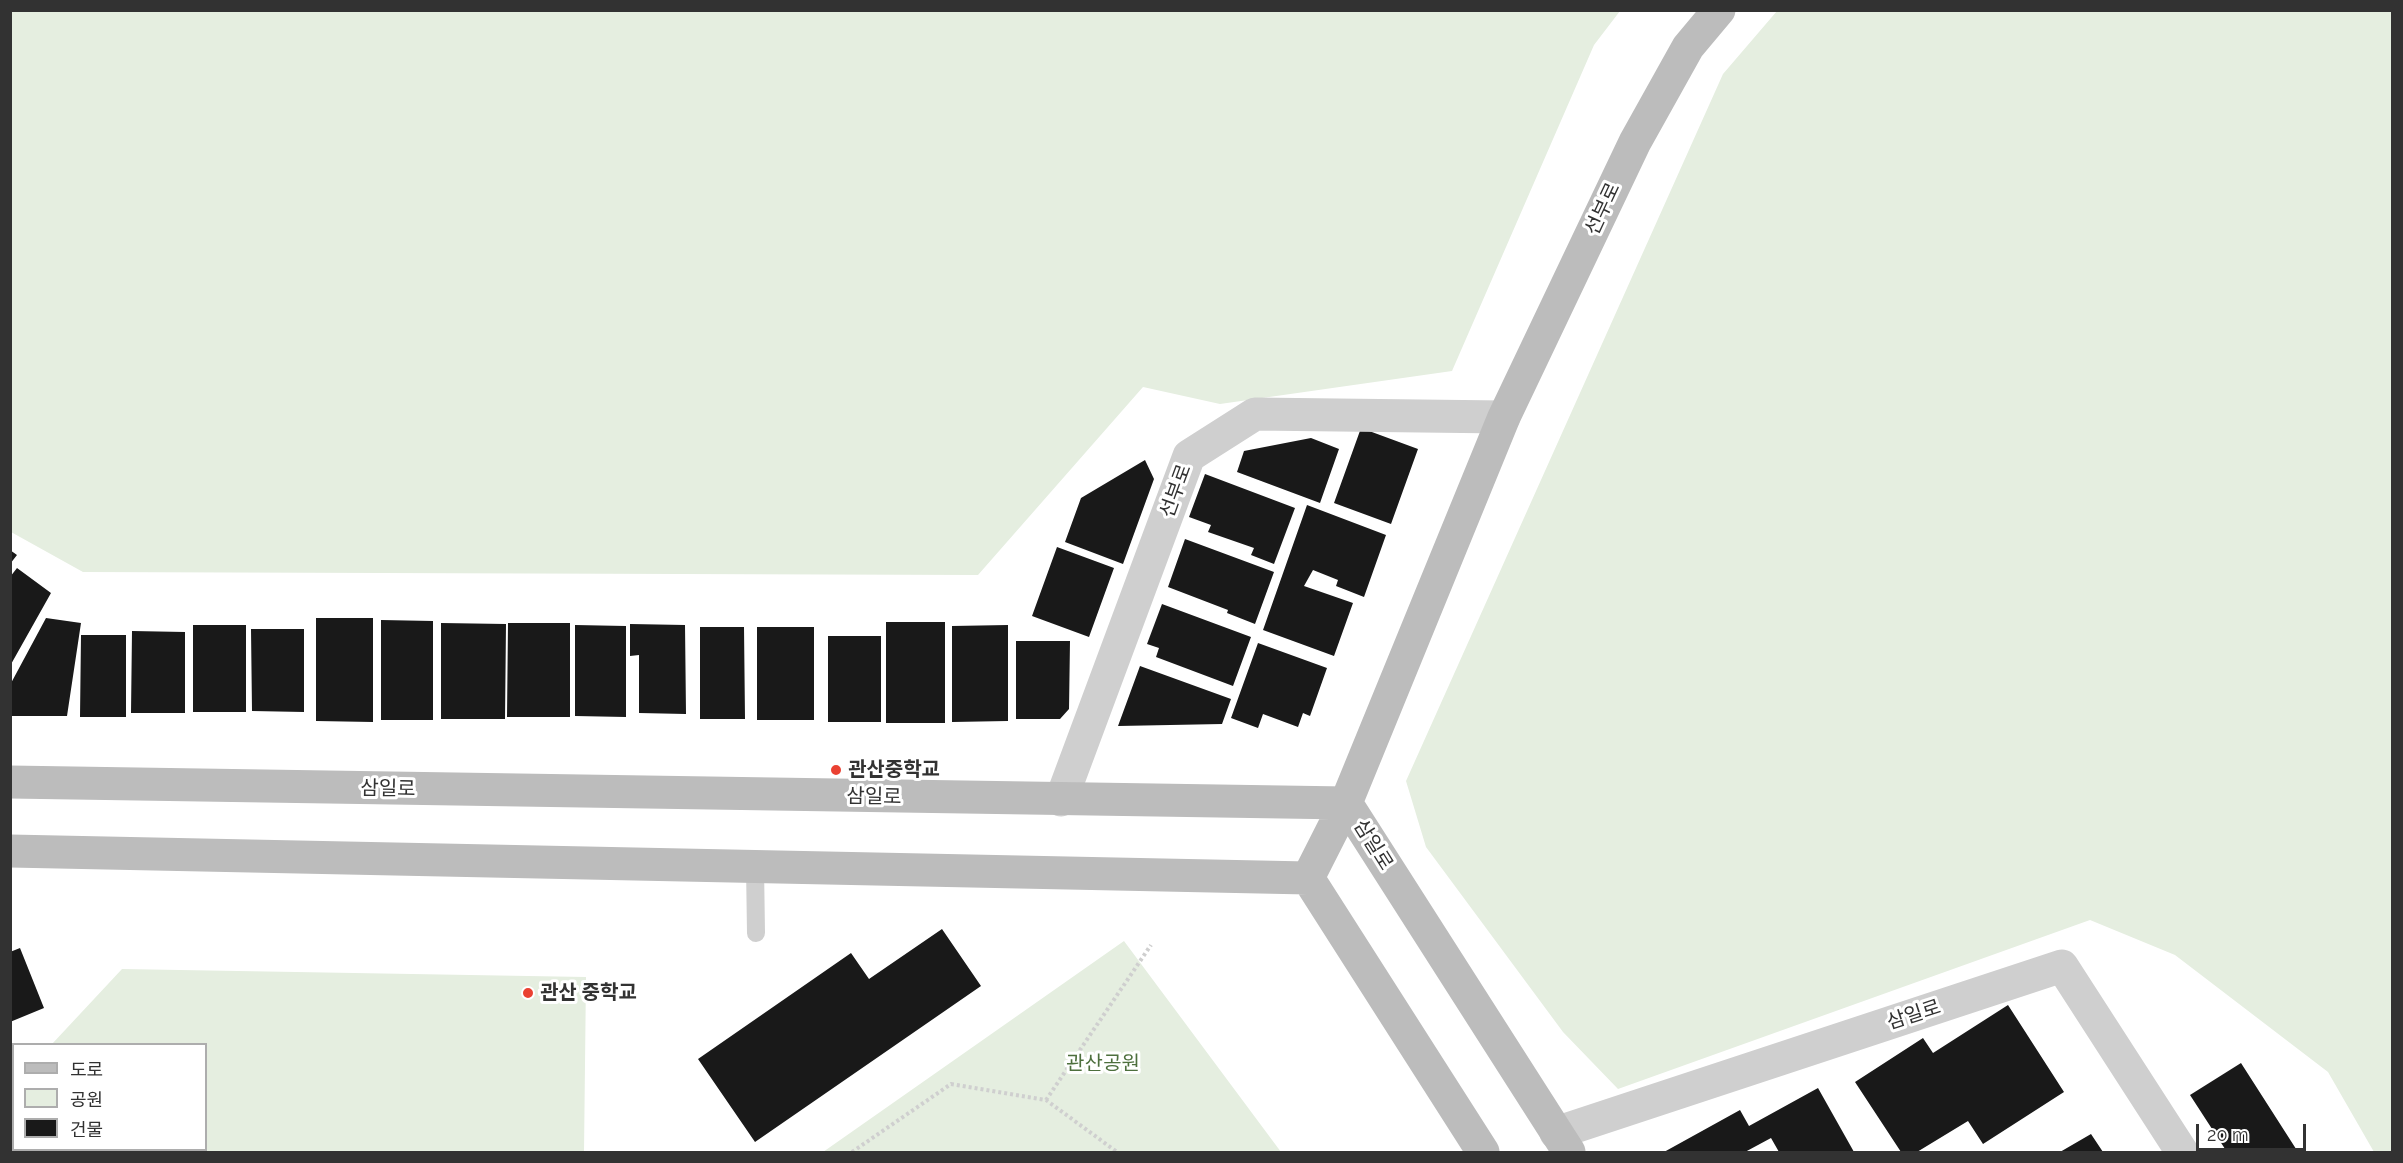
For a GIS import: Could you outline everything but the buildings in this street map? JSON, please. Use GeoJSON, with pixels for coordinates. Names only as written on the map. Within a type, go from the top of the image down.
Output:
{"type":"FeatureCollection","features":[{"type":"Feature","properties":{"kind":"street","name":"선부로"},"geometry":{"type":"LineString","coordinates":[[1308,878],[1346,803],[1504,417],[1635,142],[1688,47],[1719,10]]}},
{"type":"Feature","properties":{"kind":"street","name":"선부로"},"geometry":{"type":"LineString","coordinates":[[1061,800],[1189,456],[1255,414],[1504,417]]}},
{"type":"Feature","properties":{"kind":"street","name":"삼일로"},"geometry":{"type":"LineString","coordinates":[[10,782],[1346,803],[1562,1143],[2062,966],[2182,1152]]}},
{"type":"Feature","properties":{"kind":"street"},"geometry":{"type":"LineString","coordinates":[[10,851],[1308,878],[1483,1152]]}},
{"type":"Feature","properties":{"kind":"lane"},"geometry":{"type":"LineString","coordinates":[[755,866],[756,933]]}},
{"type":"Feature","properties":{"kind":"path"},"geometry":{"type":"LineString","coordinates":[[1046,1100],[1150,945]]}},
{"type":"Feature","properties":{"kind":"path"},"geometry":{"type":"LineString","coordinates":[[852,1152],[951,1084],[1046,1100],[1117,1152]]}},
{"type":"Feature","properties":{"kind":"green space"},"geometry":{"type":"Polygon","coordinates":[[[11,11],[1620,11],[1594,45],[1452,371],[1220,404],[1143,387],[978,575],[83,572],[11,532],[11,11]]]}},
{"type":"Feature","properties":{"kind":"green space"},"geometry":{"type":"Polygon","coordinates":[[[1777,11],[2392,11],[2392,1152],[2374,1152],[2328,1072],[2175,955],[2090,920],[1618,1089],[1563,1032],[1426,847],[1406,781],[1723,74],[1777,11]]]}},
{"type":"Feature","properties":{"kind":"green space","name":"관산공원"},"geometry":{"type":"Polygon","coordinates":[[[1124,941],[1281,1152],[823,1152],[1124,941]]]}},
{"type":"Feature","properties":{"kind":"green space"},"geometry":{"type":"Polygon","coordinates":[[[122,969],[586,977],[584,1152],[11,1152],[10,1089],[12,1087],[12,1151],[207,1151],[207,1043],[53,1043],[122,969]]]}},
{"type":"Feature","properties":{"kind":"place","name":"관산중학교"},"geometry":{"type":"Point","coordinates":[836,770]}},
{"type":"Feature","properties":{"kind":"place","name":"관산 중학교"},"geometry":{"type":"Point","coordinates":[528,993]}}]}
